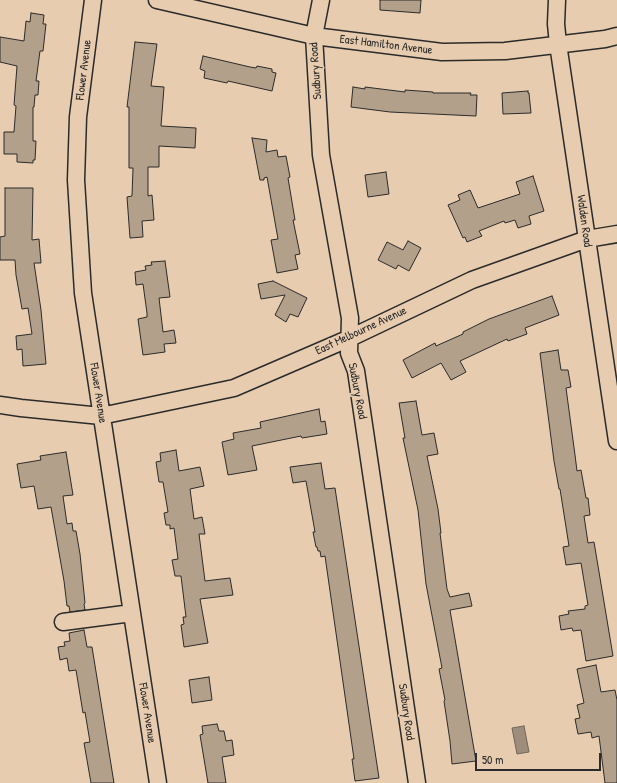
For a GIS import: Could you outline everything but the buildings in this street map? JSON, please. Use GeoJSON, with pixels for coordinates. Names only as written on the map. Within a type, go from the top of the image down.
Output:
{"type":"FeatureCollection","features":[{"type":"Feature","properties":{"kind":"street","name":"Flower Avenue"},"geometry":{"type":"LineString","coordinates":[[93,0],[78,117],[76,180],[83,293],[158,783]]}},
{"type":"Feature","properties":{"kind":"street","name":"East Hamilton Avenue"},"geometry":{"type":"LineString","coordinates":[[157,0],[314,36],[442,52],[504,51],[605,39],[617,36]]}},
{"type":"Feature","properties":{"kind":"street","name":"Sudbury Road"},"geometry":{"type":"LineString","coordinates":[[321,0],[314,36],[321,155],[350,318],[349,353],[356,371],[417,783]]}},
{"type":"Feature","properties":{"kind":"street","name":"Walden Road"},"geometry":{"type":"LineString","coordinates":[[557,0],[556,24],[558,44],[617,441]]}},
{"type":"Feature","properties":{"kind":"street","name":"East Melbourne Avenue"},"geometry":{"type":"LineString","coordinates":[[0,405],[101,416],[234,388],[350,338],[472,280],[587,240],[617,234]]}},
{"type":"Feature","properties":{"kind":"street"},"geometry":{"type":"LineString","coordinates":[[63,622],[132,613]]}},
{"type":"Feature","properties":{"kind":"shaded area"},"geometry":{"type":"Polygon","coordinates":[[[524,726],[529,752],[517,754],[512,728],[524,726]]]}}]}
